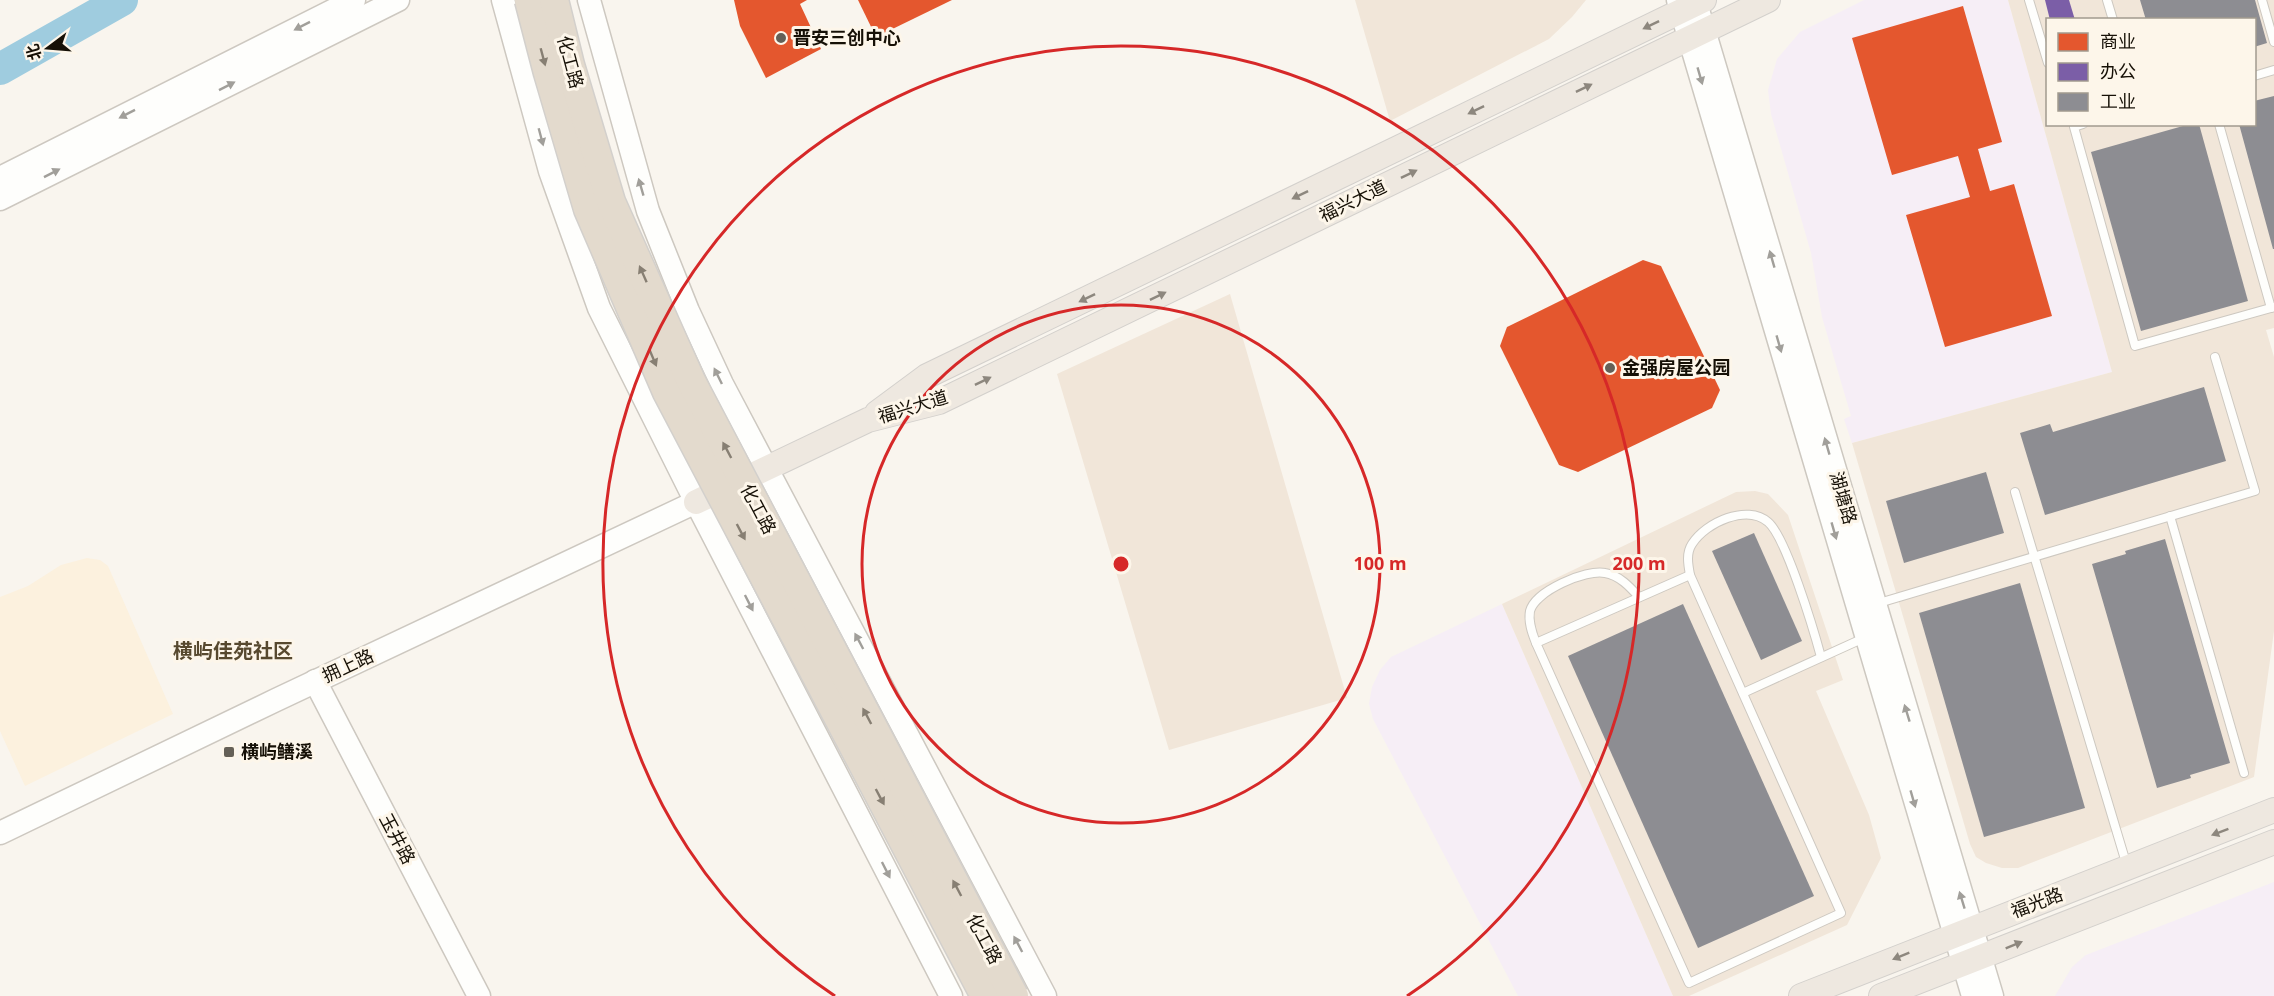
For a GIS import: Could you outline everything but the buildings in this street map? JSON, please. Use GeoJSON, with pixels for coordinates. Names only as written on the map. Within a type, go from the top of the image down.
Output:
{"type":"FeatureCollection","features":[{"type":"Feature","properties":{"kind":"highway","name":"化工路"},"geometry":{"type":"LineString","coordinates":[[529,0],[548,74],[588,209],[667,392],[985,996]]}},
{"type":"Feature","properties":{"kind":"highway","name":"化工路"},"geometry":{"type":"LineString","coordinates":[[554,0],[570,65],[611,202],[691,381],[1014,996]]}},
{"type":"Feature","properties":{"kind":"main road"},"geometry":{"type":"LineString","coordinates":[[0,178],[354,0]]}},
{"type":"Feature","properties":{"kind":"main road"},"geometry":{"type":"LineString","coordinates":[[0,199],[398,0]]}},
{"type":"Feature","properties":{"kind":"main road"},"geometry":{"type":"LineString","coordinates":[[503,0],[550,171],[599,308],[696,502],[951,996]]}},
{"type":"Feature","properties":{"kind":"main road"},"geometry":{"type":"LineString","coordinates":[[589,0],[648,210],[675,282],[722,384],[1045,996]]}},
{"type":"Feature","properties":{"kind":"main road","name":"福兴大道"},"geometry":{"type":"LineString","coordinates":[[868,420],[939,402],[1768,0]]}},
{"type":"Feature","properties":{"kind":"main road","name":"福兴大道"},"geometry":{"type":"LineString","coordinates":[[868,420],[927,376],[1691,3]]}},
{"type":"Feature","properties":{"kind":"main road","name":"湖塘路"},"geometry":{"type":"LineString","coordinates":[[1691,3],[1697,34],[1865,638],[1971,961],[1992,996]]}},
{"type":"Feature","properties":{"kind":"main road","name":"湖塘路"},"geometry":{"type":"LineString","coordinates":[[1697,34],[1874,605],[1962,932]]}},
{"type":"Feature","properties":{"kind":"main road"},"geometry":{"type":"LineString","coordinates":[[696,502],[868,420]]}},
{"type":"Feature","properties":{"kind":"main road","name":"拥上路"},"geometry":{"type":"LineString","coordinates":[[0,833],[315,681],[696,502]]}},
{"type":"Feature","properties":{"kind":"main road","name":"玉井路"},"geometry":{"type":"LineString","coordinates":[[315,681],[479,996]]}},
{"type":"Feature","properties":{"kind":"main road","name":"福光路"},"geometry":{"type":"LineString","coordinates":[[1801,996],[2274,810]]}},
{"type":"Feature","properties":{"kind":"main road","name":"福光路"},"geometry":{"type":"LineString","coordinates":[[1881,996],[2274,842]]}},
{"type":"Feature","properties":{"kind":"main road","name":"湖塘路"},"geometry":{"type":"LineString","coordinates":[[1971,961],[1972,996]]}},
{"type":"Feature","properties":{"kind":"lane"},"geometry":{"type":"LineString","coordinates":[[2029,0],[2046,56]]}},
{"type":"Feature","properties":{"kind":"lane"},"geometry":{"type":"LineString","coordinates":[[2107,0],[2112,18]]}},
{"type":"Feature","properties":{"kind":"lane"},"geometry":{"type":"LineString","coordinates":[[2262,0],[2274,42]]}},
{"type":"Feature","properties":{"kind":"lane"},"geometry":{"type":"LineString","coordinates":[[2256,75],[2274,70]]}},
{"type":"Feature","properties":{"kind":"lane"},"geometry":{"type":"LineString","coordinates":[[2077,126],[2074,127],[2135,346],[2272,307],[2220,126]]}},
{"type":"Feature","properties":{"kind":"lane"},"geometry":{"type":"LineString","coordinates":[[1874,605],[2255,490],[2215,357]]}},
{"type":"Feature","properties":{"kind":"lane"},"geometry":{"type":"LineString","coordinates":[[2015,492],[2128,867]]}},
{"type":"Feature","properties":{"kind":"lane"},"geometry":{"type":"LineString","coordinates":[[1639,597],[1617,577],[1606,573],[1582,575],[1546,591],[1530,609],[1529,620],[1536,643],[1689,983],[1842,914],[1690,575],[1688,554],[1692,544],[1700,535],[1740,514],[1750,513],[1768,522],[1779,537],[1808,611],[1821,657]]}},
{"type":"Feature","properties":{"kind":"lane"},"geometry":{"type":"LineString","coordinates":[[2170,516],[2244,772]]}},
{"type":"Feature","properties":{"kind":"lane"},"geometry":{"type":"LineString","coordinates":[[1536,643],[1690,575]]}},
{"type":"Feature","properties":{"kind":"lane"},"geometry":{"type":"LineString","coordinates":[[1743,693],[1865,638]]}},
{"type":"Feature","properties":{"kind":"shaded area"},"geometry":{"type":"Polygon","coordinates":[[[1355,0],[1586,0],[1549,39],[1390,121],[1355,0]]]}},
{"type":"Feature","properties":{"kind":"shaded area"},"geometry":{"type":"Polygon","coordinates":[[[1864,0],[2008,0],[2112,372],[1852,443],[1844,419],[1851,416],[1822,317],[1811,253],[1771,114],[1768,90],[1777,59],[1800,32],[1864,0]]]}},
{"type":"Feature","properties":{"kind":"shaded area"},"geometry":{"type":"Polygon","coordinates":[[[2008,0],[2274,0],[2274,328],[2266,330],[2274,357],[2274,631],[2254,777],[2018,868],[2002,868],[1976,857],[1970,844],[1852,443],[2112,372],[2008,0]]]}},
{"type":"Feature","properties":{"kind":"shaded area"},"geometry":{"type":"Polygon","coordinates":[[[1230,294],[1347,698],[1169,750],[1057,374],[1230,294]]]}},
{"type":"Feature","properties":{"kind":"shaded area"},"geometry":{"type":"Polygon","coordinates":[[[1755,491],[1768,494],[1788,515],[1843,680],[1816,691],[1869,815],[1881,858],[1847,925],[1689,996],[1673,996],[1502,604],[1736,492],[1755,491]]]}},
{"type":"Feature","properties":{"kind":"shaded area"},"geometry":{"type":"Polygon","coordinates":[[[87,558],[100,560],[108,566],[173,714],[25,786],[0,731],[0,597],[28,586],[61,565],[87,558]]]}},
{"type":"Feature","properties":{"kind":"shaded area"},"geometry":{"type":"Polygon","coordinates":[[[1502,604],[1673,996],[1518,996],[1373,719],[1369,704],[1372,687],[1380,670],[1391,657],[1502,604]]]}},
{"type":"Feature","properties":{"kind":"shaded area"},"geometry":{"type":"Polygon","coordinates":[[[2274,882],[2274,996],[2055,996],[2072,967],[2086,955],[2274,882]]]}},
{"type":"Feature","properties":{"kind":"waterway"},"geometry":{"type":"LineString","coordinates":[[0,69],[122,0]]}},
{"type":"Feature","properties":{"kind":"place","name":"晋安三创中心"},"geometry":{"type":"Point","coordinates":[781,38]}},
{"type":"Feature","properties":{"kind":"place","name":"金强房屋公园"},"geometry":{"type":"Point","coordinates":[1610,368]}},
{"type":"Feature","properties":{"kind":"place","name":"横屿鳝溪"},"geometry":{"type":"Point","coordinates":[229,752]}},
{"type":"Feature","properties":{"kind":"district","name":"横屿佳苑社区"},"geometry":{"type":"Point","coordinates":[233,651]}}]}
